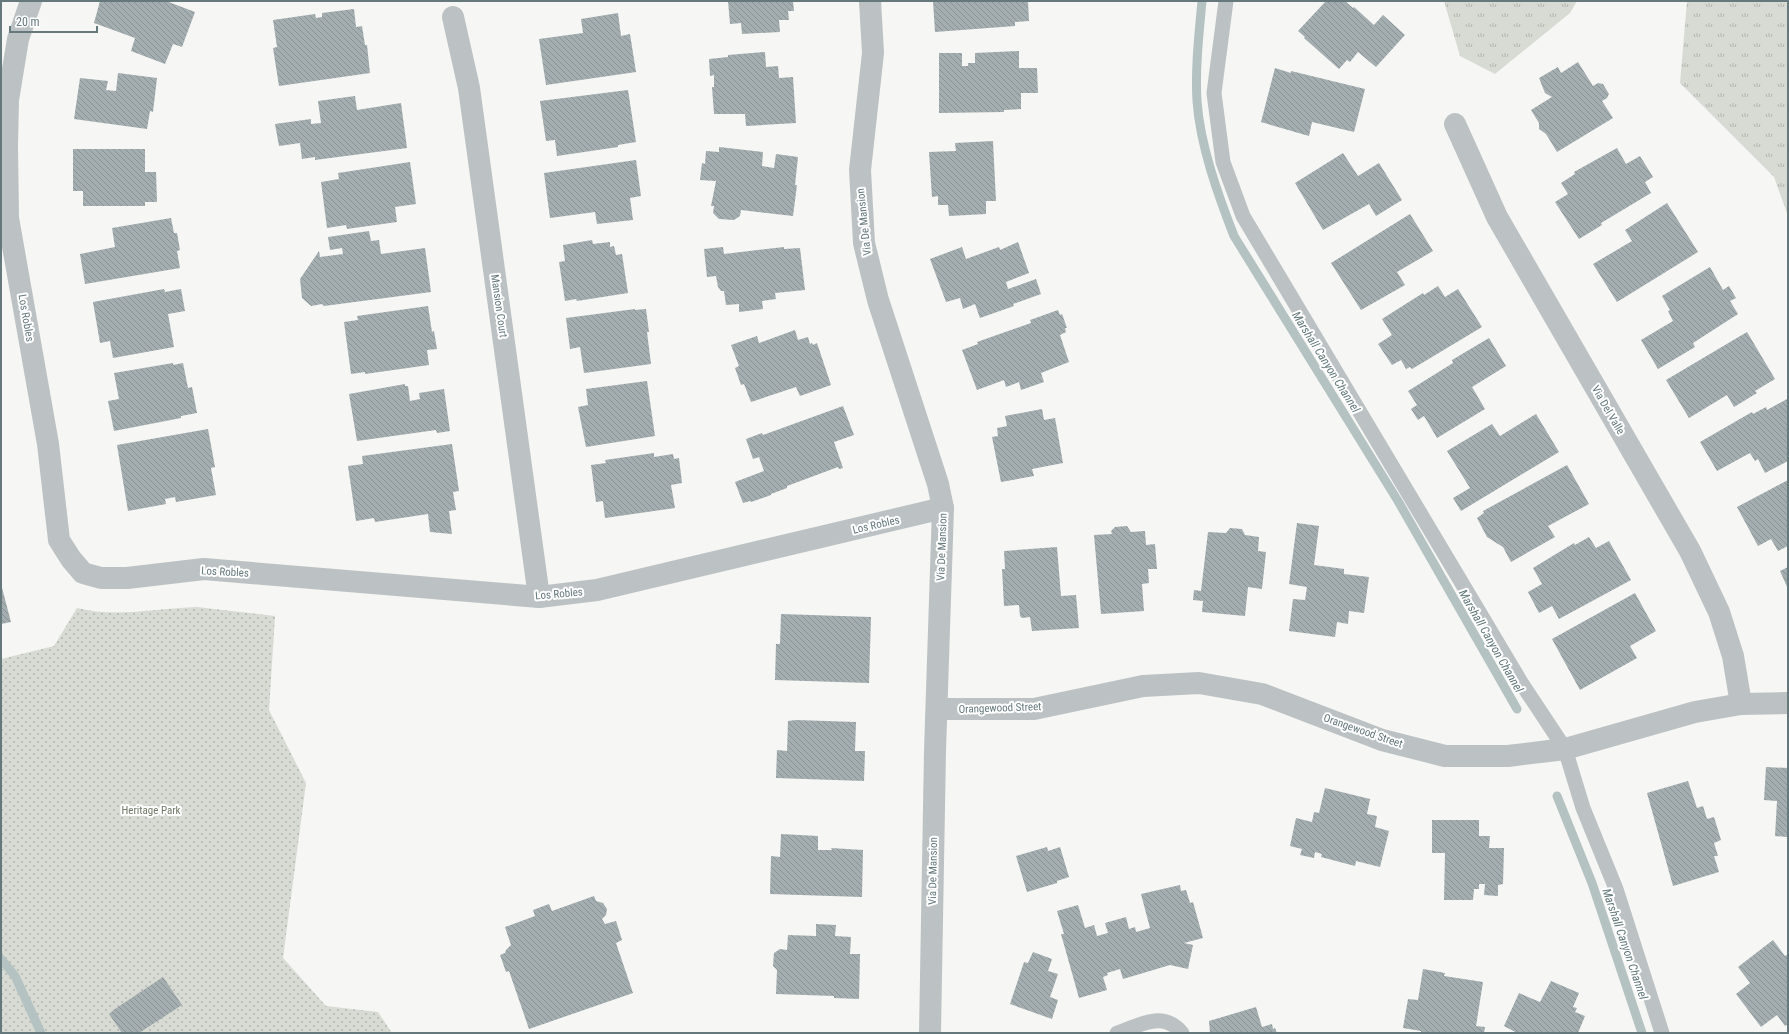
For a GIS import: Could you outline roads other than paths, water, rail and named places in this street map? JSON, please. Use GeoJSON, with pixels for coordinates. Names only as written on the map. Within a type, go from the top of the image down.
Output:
{"type":"FeatureCollection","features":[{"type":"Feature","properties":{"kind":"street","name":"Los Robles"},"geometry":{"type":"LineString","coordinates":[[31,1],[18,39],[8,100],[8,218],[48,444],[59,540],[71,559],[83,573],[101,578],[128,578],[176,571],[204,569],[540,597],[597,590],[943,508]]}},
{"type":"Feature","properties":{"kind":"street","name":"Via De Mansion"},"geometry":{"type":"LineString","coordinates":[[870,1],[873,53],[860,170],[864,243],[878,300],[938,484],[943,508],[930,1033]]}},
{"type":"Feature","properties":{"kind":"street","name":"Mansion Court"},"geometry":{"type":"LineString","coordinates":[[453,17],[469,88],[540,597]]}},
{"type":"Feature","properties":{"kind":"street","name":"Via Del Valle"},"geometry":{"type":"LineString","coordinates":[[1456,124],[1497,217],[1690,551],[1721,620],[1734,656],[1741,704]]}},
{"type":"Feature","properties":{"kind":"street","name":"Orangewood Street"},"geometry":{"type":"LineString","coordinates":[[937,709],[1034,709],[1143,686],[1199,683],[1262,694],[1382,740],[1445,756],[1508,756],[1565,749],[1694,712],[1741,704],[1788,703]]}},
{"type":"Feature","properties":{"kind":"lane"},"geometry":{"type":"LineString","coordinates":[[1226,1],[1214,93],[1223,162],[1243,216],[1522,684],[1565,749],[1583,808],[1616,889],[1662,1033]]}},
{"type":"Feature","properties":{"kind":"lane"},"geometry":{"type":"LineString","coordinates":[[1117,1033],[1160,1019],[1176,1025],[1182,1033]]}},
{"type":"Feature","properties":{"kind":"waterway","name":"Marshall Canyon Channel"},"geometry":{"type":"LineString","coordinates":[[1202,1],[1197,76],[1199,118],[1211,170],[1234,236],[1398,501],[1517,709]]}},
{"type":"Feature","properties":{"kind":"waterway","name":"Marshall Canyon Channel"},"geometry":{"type":"LineString","coordinates":[[1557,796],[1592,883],[1642,1033]]}},
{"type":"Feature","properties":{"kind":"waterway","name":"Marshall Canyon Channel"},"geometry":{"type":"LineString","coordinates":[[1,959],[15,976],[41,1033]]}},
{"type":"Feature","properties":{"kind":"park label","name":"Heritage Park"},"geometry":{"type":"Point","coordinates":[151,810]}}]}
